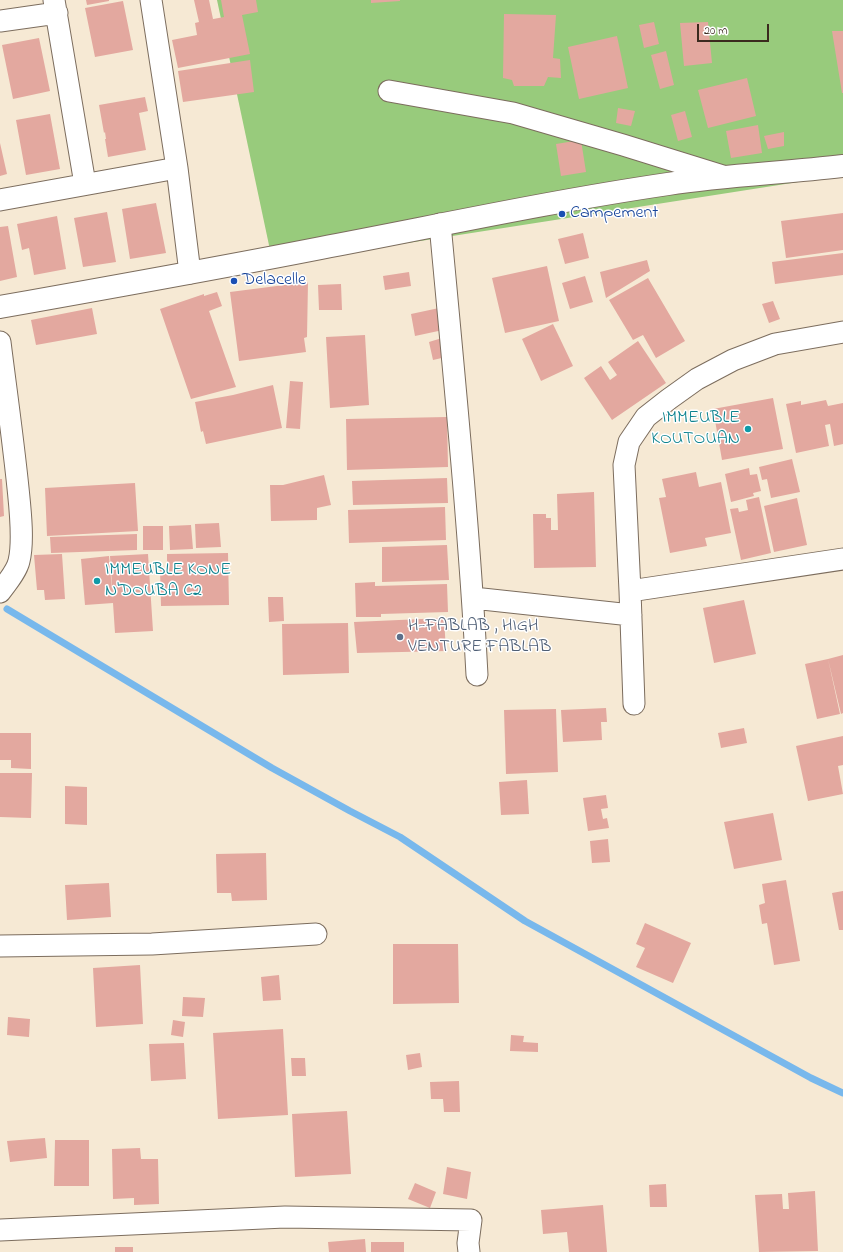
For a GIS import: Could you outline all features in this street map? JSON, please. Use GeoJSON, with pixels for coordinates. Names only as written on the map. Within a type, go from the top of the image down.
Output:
{"type":"FeatureCollection","features":[{"type":"Feature","properties":{"kind":"street"},"geometry":{"type":"LineString","coordinates":[[151,0],[177,168],[190,273]]}},
{"type":"Feature","properties":{"kind":"street"},"geometry":{"type":"LineString","coordinates":[[0,21],[56,7],[85,184]]}},
{"type":"Feature","properties":{"kind":"street"},"geometry":{"type":"LineString","coordinates":[[389,91],[512,113],[726,176]]}},
{"type":"Feature","properties":{"kind":"street"},"geometry":{"type":"LineString","coordinates":[[0,307],[190,273],[440,224],[642,188],[726,176],[788,172],[843,166]]}},
{"type":"Feature","properties":{"kind":"street"},"geometry":{"type":"LineString","coordinates":[[0,200],[177,168]]}},
{"type":"Feature","properties":{"kind":"street"},"geometry":{"type":"LineString","coordinates":[[440,224],[462,457],[473,598],[477,675]]}},
{"type":"Feature","properties":{"kind":"street"},"geometry":{"type":"LineString","coordinates":[[634,704],[624,465],[629,442],[646,417],[697,379],[732,360],[775,344],[843,332]]}},
{"type":"Feature","properties":{"kind":"street"},"geometry":{"type":"LineString","coordinates":[[0,342],[13,441],[20,514],[21,548],[19,562],[0,592]]}},
{"type":"Feature","properties":{"kind":"street"},"geometry":{"type":"LineString","coordinates":[[630,591],[843,559]]}},
{"type":"Feature","properties":{"kind":"street"},"geometry":{"type":"LineString","coordinates":[[473,598],[631,615]]}},
{"type":"Feature","properties":{"kind":"street"},"geometry":{"type":"LineString","coordinates":[[0,946],[152,944],[316,934]]}},
{"type":"Feature","properties":{"kind":"street"},"geometry":{"type":"LineString","coordinates":[[0,1230],[284,1217],[471,1220],[468,1243],[469,1252]]}},
{"type":"Feature","properties":{"kind":"green space"},"geometry":{"type":"Polygon","coordinates":[[[217,0],[843,0],[843,175],[273,264],[217,0]]]}},
{"type":"Feature","properties":{"kind":"building"},"geometry":{"type":"Polygon","coordinates":[[[86,0],[109,0],[109,1],[87,5],[86,0]]]}},
{"type":"Feature","properties":{"kind":"building"},"geometry":{"type":"Polygon","coordinates":[[[194,0],[209,0],[213,19],[208,20],[224,17],[221,0],[256,0],[258,12],[242,15],[250,54],[178,68],[172,40],[197,35],[195,23],[199,22],[194,0]]]}},
{"type":"Feature","properties":{"kind":"building"},"geometry":{"type":"Polygon","coordinates":[[[371,0],[400,0],[400,1],[371,3],[371,0]]]}},
{"type":"Feature","properties":{"kind":"building"},"geometry":{"type":"Polygon","coordinates":[[[123,1],[133,50],[95,57],[85,8],[123,1]]]}},
{"type":"Feature","properties":{"kind":"building"},"geometry":{"type":"Polygon","coordinates":[[[504,14],[556,15],[553,58],[560,59],[561,78],[548,77],[544,86],[514,86],[512,80],[503,78],[504,14]]]}},
{"type":"Feature","properties":{"kind":"building"},"geometry":{"type":"Polygon","coordinates":[[[654,22],[659,44],[644,48],[639,25],[654,22]]]}},
{"type":"Feature","properties":{"kind":"building"},"geometry":{"type":"Polygon","coordinates":[[[708,22],[712,63],[684,66],[680,23],[708,22]]]}},
{"type":"Feature","properties":{"kind":"building"},"geometry":{"type":"Polygon","coordinates":[[[832,31],[843,31],[843,93],[842,93],[832,31]]]}},
{"type":"Feature","properties":{"kind":"building"},"geometry":{"type":"Polygon","coordinates":[[[617,36],[628,88],[579,99],[568,47],[617,36]]]}},
{"type":"Feature","properties":{"kind":"building"},"geometry":{"type":"Polygon","coordinates":[[[39,38],[50,91],[13,99],[2,45],[39,38]]]}},
{"type":"Feature","properties":{"kind":"building"},"geometry":{"type":"Polygon","coordinates":[[[666,51],[674,85],[660,89],[651,55],[666,51]]]}},
{"type":"Feature","properties":{"kind":"building"},"geometry":{"type":"Polygon","coordinates":[[[250,60],[254,92],[183,102],[178,71],[250,60]]]}},
{"type":"Feature","properties":{"kind":"building"},"geometry":{"type":"Polygon","coordinates":[[[747,78],[756,116],[708,128],[698,90],[747,78]]]}},
{"type":"Feature","properties":{"kind":"building"},"geometry":{"type":"Polygon","coordinates":[[[145,97],[148,111],[139,113],[146,150],[108,157],[105,132],[104,133],[99,105],[145,97]]]}},
{"type":"Feature","properties":{"kind":"building"},"geometry":{"type":"Polygon","coordinates":[[[618,108],[635,111],[631,126],[616,123],[618,108]]]}},
{"type":"Feature","properties":{"kind":"building"},"geometry":{"type":"Polygon","coordinates":[[[685,111],[692,137],[678,141],[671,115],[685,111]]]}},
{"type":"Feature","properties":{"kind":"building"},"geometry":{"type":"Polygon","coordinates":[[[50,114],[60,169],[26,175],[16,120],[50,114]]]}},
{"type":"Feature","properties":{"kind":"building"},"geometry":{"type":"Polygon","coordinates":[[[758,125],[762,153],[731,158],[726,131],[758,125]]]}},
{"type":"Feature","properties":{"kind":"building"},"geometry":{"type":"Polygon","coordinates":[[[784,132],[784,146],[768,149],[764,136],[784,132]]]}},
{"type":"Feature","properties":{"kind":"building"},"geometry":{"type":"Polygon","coordinates":[[[581,140],[586,172],[561,176],[556,144],[581,140]]]}},
{"type":"Feature","properties":{"kind":"building"},"geometry":{"type":"Polygon","coordinates":[[[0,143],[7,174],[0,176],[0,143]]]}},
{"type":"Feature","properties":{"kind":"building"},"geometry":{"type":"Polygon","coordinates":[[[156,203],[166,253],[130,259],[122,209],[156,203]]]}},
{"type":"Feature","properties":{"kind":"building"},"geometry":{"type":"Polygon","coordinates":[[[107,212],[116,262],[83,267],[74,218],[107,212]]]}},
{"type":"Feature","properties":{"kind":"building"},"geometry":{"type":"Polygon","coordinates":[[[843,213],[843,250],[786,258],[781,221],[843,213]]]}},
{"type":"Feature","properties":{"kind":"building"},"geometry":{"type":"Polygon","coordinates":[[[57,216],[66,269],[34,275],[29,248],[22,250],[17,224],[57,216]]]}},
{"type":"Feature","properties":{"kind":"building"},"geometry":{"type":"Polygon","coordinates":[[[8,226],[17,277],[0,281],[0,227],[8,226]]]}},
{"type":"Feature","properties":{"kind":"building"},"geometry":{"type":"Polygon","coordinates":[[[583,233],[589,258],[565,264],[558,239],[583,233]]]}},
{"type":"Feature","properties":{"kind":"building"},"geometry":{"type":"Polygon","coordinates":[[[843,253],[843,275],[775,284],[772,262],[843,253]]]}},
{"type":"Feature","properties":{"kind":"building"},"geometry":{"type":"Polygon","coordinates":[[[647,260],[650,271],[606,298],[600,272],[647,260]]]}},
{"type":"Feature","properties":{"kind":"building"},"geometry":{"type":"Polygon","coordinates":[[[547,266],[559,321],[505,333],[492,278],[547,266]]]}},
{"type":"Feature","properties":{"kind":"building"},"geometry":{"type":"Polygon","coordinates":[[[409,272],[411,286],[385,290],[383,276],[409,272]]]}},
{"type":"Feature","properties":{"kind":"building"},"geometry":{"type":"Polygon","coordinates":[[[585,276],[593,302],[570,309],[562,283],[585,276]]]}},
{"type":"Feature","properties":{"kind":"building"},"geometry":{"type":"Polygon","coordinates":[[[648,278],[685,341],[656,358],[643,335],[633,340],[609,300],[648,278]]]}},
{"type":"Feature","properties":{"kind":"building"},"geometry":{"type":"Polygon","coordinates":[[[308,282],[307,337],[304,338],[306,352],[239,361],[230,292],[308,282]]]}},
{"type":"Feature","properties":{"kind":"building"},"geometry":{"type":"Polygon","coordinates":[[[341,284],[342,310],[319,310],[318,285],[341,284]]]}},
{"type":"Feature","properties":{"kind":"building"},"geometry":{"type":"Polygon","coordinates":[[[217,292],[222,306],[209,311],[236,387],[191,399],[160,309],[204,294],[204,296],[217,292]]]}},
{"type":"Feature","properties":{"kind":"building"},"geometry":{"type":"Polygon","coordinates":[[[773,301],[780,319],[769,323],[762,304],[773,301]]]}},
{"type":"Feature","properties":{"kind":"building"},"geometry":{"type":"Polygon","coordinates":[[[92,308],[97,334],[36,345],[31,320],[92,308]]]}},
{"type":"Feature","properties":{"kind":"building"},"geometry":{"type":"Polygon","coordinates":[[[439,308],[443,330],[415,336],[411,314],[439,308]]]}},
{"type":"Feature","properties":{"kind":"building"},"geometry":{"type":"Polygon","coordinates":[[[553,324],[573,366],[541,381],[522,339],[553,324]]]}},
{"type":"Feature","properties":{"kind":"building"},"geometry":{"type":"Polygon","coordinates":[[[365,335],[369,405],[330,408],[326,337],[365,335]]]}},
{"type":"Feature","properties":{"kind":"building"},"geometry":{"type":"Polygon","coordinates":[[[442,338],[446,357],[433,360],[429,342],[442,338]]]}},
{"type":"Feature","properties":{"kind":"building"},"geometry":{"type":"Polygon","coordinates":[[[638,341],[666,383],[612,420],[584,378],[601,366],[610,380],[617,375],[608,362],[638,341]]]}},
{"type":"Feature","properties":{"kind":"building"},"geometry":{"type":"Polygon","coordinates":[[[290,381],[303,382],[300,429],[286,428],[290,381]]]}},
{"type":"Feature","properties":{"kind":"building"},"geometry":{"type":"Polygon","coordinates":[[[273,385],[282,428],[206,444],[203,431],[201,432],[195,402],[233,395],[273,385]]]}},
{"type":"Feature","properties":{"kind":"building","name":"IMMEUBLE KOUTOUAN"},"geometry":{"type":"Polygon","coordinates":[[[773,398],[783,449],[722,460],[713,409],[773,398]]]}},
{"type":"Feature","properties":{"kind":"building"},"geometry":{"type":"Polygon","coordinates":[[[826,400],[828,406],[843,403],[843,444],[834,446],[830,424],[825,425],[829,446],[796,453],[786,404],[801,401],[801,405],[826,400]]]}},
{"type":"Feature","properties":{"kind":"building"},"geometry":{"type":"Polygon","coordinates":[[[447,417],[448,467],[347,470],[346,419],[447,417]]]}},
{"type":"Feature","properties":{"kind":"building"},"geometry":{"type":"Polygon","coordinates":[[[792,459],[800,492],[771,498],[767,479],[762,480],[759,467],[792,459]]]}},
{"type":"Feature","properties":{"kind":"building"},"geometry":{"type":"Polygon","coordinates":[[[749,468],[750,475],[757,474],[761,491],[753,493],[754,496],[731,502],[725,474],[749,468]]]}},
{"type":"Feature","properties":{"kind":"building"},"geometry":{"type":"Polygon","coordinates":[[[696,472],[699,487],[721,482],[731,533],[705,538],[707,546],[670,553],[659,498],[666,497],[662,479],[696,472]]]}},
{"type":"Feature","properties":{"kind":"building"},"geometry":{"type":"Polygon","coordinates":[[[324,475],[331,505],[317,508],[317,520],[271,521],[270,485],[283,485],[324,475]]]}},
{"type":"Feature","properties":{"kind":"building"},"geometry":{"type":"Polygon","coordinates":[[[447,478],[448,503],[353,505],[352,481],[447,478]]]}},
{"type":"Feature","properties":{"kind":"building"},"geometry":{"type":"Polygon","coordinates":[[[0,479],[2,479],[4,516],[0,517],[0,479]]]}},
{"type":"Feature","properties":{"kind":"building"},"geometry":{"type":"Polygon","coordinates":[[[135,483],[138,531],[47,536],[45,488],[135,483]]]}},
{"type":"Feature","properties":{"kind":"building"},"geometry":{"type":"Polygon","coordinates":[[[594,492],[596,567],[534,568],[533,514],[546,514],[546,518],[551,518],[551,530],[558,530],[557,494],[594,492]]]}},
{"type":"Feature","properties":{"kind":"building"},"geometry":{"type":"Polygon","coordinates":[[[759,497],[771,553],[741,560],[730,509],[738,508],[739,512],[748,510],[746,500],[759,497]]]}},
{"type":"Feature","properties":{"kind":"building"},"geometry":{"type":"Polygon","coordinates":[[[797,498],[807,545],[774,552],[764,506],[797,498]]]}},
{"type":"Feature","properties":{"kind":"building"},"geometry":{"type":"Polygon","coordinates":[[[445,507],[446,540],[349,543],[348,510],[445,507]]]}},
{"type":"Feature","properties":{"kind":"building"},"geometry":{"type":"Polygon","coordinates":[[[219,523],[221,547],[196,548],[195,524],[219,523]]]}},
{"type":"Feature","properties":{"kind":"building"},"geometry":{"type":"Polygon","coordinates":[[[191,525],[193,549],[170,550],[169,526],[191,525]]]}},
{"type":"Feature","properties":{"kind":"building"},"geometry":{"type":"Polygon","coordinates":[[[143,526],[163,526],[163,550],[143,550],[143,526]]]}},
{"type":"Feature","properties":{"kind":"building"},"geometry":{"type":"Polygon","coordinates":[[[137,534],[137,550],[51,553],[50,537],[137,534]]]}},
{"type":"Feature","properties":{"kind":"building"},"geometry":{"type":"Polygon","coordinates":[[[447,545],[449,580],[382,582],[382,547],[447,545]]]}},
{"type":"Feature","properties":{"kind":"building"},"geometry":{"type":"Polygon","coordinates":[[[228,553],[229,605],[161,606],[160,570],[167,570],[167,554],[228,553]]]}},
{"type":"Feature","properties":{"kind":"building"},"geometry":{"type":"Polygon","coordinates":[[[62,554],[65,599],[45,600],[44,590],[37,590],[34,555],[62,554]]]}},
{"type":"Feature","properties":{"kind":"building"},"geometry":{"type":"Polygon","coordinates":[[[148,554],[153,631],[115,633],[113,603],[85,605],[81,559],[109,556],[113,600],[110,556],[148,554]]]}},
{"type":"Feature","properties":{"kind":"building"},"geometry":{"type":"Polygon","coordinates":[[[375,582],[375,586],[447,584],[448,612],[381,614],[381,617],[356,617],[355,583],[375,582]]]}},
{"type":"Feature","properties":{"kind":"building"},"geometry":{"type":"Polygon","coordinates":[[[268,597],[283,597],[284,621],[269,622],[268,597]]]}},
{"type":"Feature","properties":{"kind":"building"},"geometry":{"type":"Polygon","coordinates":[[[744,600],[756,654],[714,663],[703,608],[744,600]]]}},
{"type":"Feature","properties":{"kind":"building","name":"H-FABLAB , HIGH VENTURE FABLAB"},"geometry":{"type":"Polygon","coordinates":[[[444,618],[446,651],[357,653],[354,622],[444,618]]]}},
{"type":"Feature","properties":{"kind":"building"},"geometry":{"type":"Polygon","coordinates":[[[348,623],[349,673],[283,675],[282,624],[348,623]]]}},
{"type":"Feature","properties":{"kind":"building"},"geometry":{"type":"Polygon","coordinates":[[[843,655],[843,713],[841,714],[828,659],[843,655]]]}},
{"type":"Feature","properties":{"kind":"building"},"geometry":{"type":"Polygon","coordinates":[[[828,659],[840,714],[817,719],[805,664],[828,659]]]}},
{"type":"Feature","properties":{"kind":"building"},"geometry":{"type":"Polygon","coordinates":[[[606,708],[607,722],[601,722],[602,740],[563,742],[561,710],[606,708]]]}},
{"type":"Feature","properties":{"kind":"building"},"geometry":{"type":"Polygon","coordinates":[[[556,709],[558,772],[506,774],[504,710],[556,709]]]}},
{"type":"Feature","properties":{"kind":"building"},"geometry":{"type":"Polygon","coordinates":[[[744,728],[747,743],[721,748],[718,733],[744,728]]]}},
{"type":"Feature","properties":{"kind":"building"},"geometry":{"type":"Polygon","coordinates":[[[0,733],[31,733],[31,769],[11,768],[11,760],[0,760],[0,733]]]}},
{"type":"Feature","properties":{"kind":"building"},"geometry":{"type":"Polygon","coordinates":[[[843,736],[843,765],[838,766],[843,794],[808,801],[796,746],[843,736]]]}},
{"type":"Feature","properties":{"kind":"building"},"geometry":{"type":"Polygon","coordinates":[[[0,773],[32,773],[31,818],[0,817],[0,773]]]}},
{"type":"Feature","properties":{"kind":"building"},"geometry":{"type":"Polygon","coordinates":[[[527,780],[529,814],[501,815],[499,782],[527,780]]]}},
{"type":"Feature","properties":{"kind":"building"},"geometry":{"type":"Polygon","coordinates":[[[65,786],[87,787],[87,825],[65,824],[65,786]]]}},
{"type":"Feature","properties":{"kind":"building"},"geometry":{"type":"Polygon","coordinates":[[[606,795],[608,808],[601,809],[603,819],[607,818],[609,828],[588,831],[583,798],[606,795]]]}},
{"type":"Feature","properties":{"kind":"building"},"geometry":{"type":"Polygon","coordinates":[[[773,813],[782,860],[734,869],[724,822],[773,813]]]}},
{"type":"Feature","properties":{"kind":"building"},"geometry":{"type":"Polygon","coordinates":[[[608,839],[610,862],[592,863],[590,841],[608,839]]]}},
{"type":"Feature","properties":{"kind":"building"},"geometry":{"type":"Polygon","coordinates":[[[266,853],[267,900],[232,901],[231,893],[217,893],[216,854],[266,853]]]}},
{"type":"Feature","properties":{"kind":"building"},"geometry":{"type":"Polygon","coordinates":[[[786,880],[800,961],[774,965],[767,923],[762,924],[759,905],[765,903],[762,884],[786,880]]]}},
{"type":"Feature","properties":{"kind":"building"},"geometry":{"type":"Polygon","coordinates":[[[109,883],[111,917],[67,920],[65,885],[109,883]]]}},
{"type":"Feature","properties":{"kind":"building"},"geometry":{"type":"Polygon","coordinates":[[[843,891],[843,930],[839,930],[832,893],[843,891]]]}},
{"type":"Feature","properties":{"kind":"building"},"geometry":{"type":"Polygon","coordinates":[[[645,923],[691,943],[673,983],[636,967],[645,948],[636,944],[645,923]]]}},
{"type":"Feature","properties":{"kind":"building"},"geometry":{"type":"Polygon","coordinates":[[[393,944],[458,944],[459,1003],[393,1004],[393,944]]]}},
{"type":"Feature","properties":{"kind":"building"},"geometry":{"type":"Polygon","coordinates":[[[140,965],[143,1024],[96,1027],[93,968],[140,965]]]}},
{"type":"Feature","properties":{"kind":"building"},"geometry":{"type":"Polygon","coordinates":[[[279,975],[281,1000],[263,1001],[261,977],[279,975]]]}},
{"type":"Feature","properties":{"kind":"building"},"geometry":{"type":"Polygon","coordinates":[[[183,997],[205,998],[203,1017],[182,1016],[183,997]]]}},
{"type":"Feature","properties":{"kind":"building"},"geometry":{"type":"Polygon","coordinates":[[[8,1017],[30,1019],[29,1037],[7,1035],[8,1017]]]}},
{"type":"Feature","properties":{"kind":"building"},"geometry":{"type":"Polygon","coordinates":[[[173,1020],[185,1022],[183,1037],[171,1035],[173,1020]]]}},
{"type":"Feature","properties":{"kind":"building"},"geometry":{"type":"Polygon","coordinates":[[[283,1029],[288,1115],[218,1119],[213,1033],[283,1029]]]}},
{"type":"Feature","properties":{"kind":"building"},"geometry":{"type":"Polygon","coordinates":[[[511,1035],[524,1036],[523,1042],[538,1043],[538,1052],[510,1051],[511,1035]]]}},
{"type":"Feature","properties":{"kind":"building"},"geometry":{"type":"Polygon","coordinates":[[[184,1043],[186,1079],[151,1081],[149,1044],[184,1043]]]}},
{"type":"Feature","properties":{"kind":"building"},"geometry":{"type":"Polygon","coordinates":[[[420,1053],[422,1067],[408,1070],[406,1055],[420,1053]]]}},
{"type":"Feature","properties":{"kind":"building"},"geometry":{"type":"Polygon","coordinates":[[[291,1058],[305,1058],[306,1076],[292,1076],[291,1058]]]}},
{"type":"Feature","properties":{"kind":"building"},"geometry":{"type":"Polygon","coordinates":[[[459,1081],[460,1112],[444,1112],[443,1099],[431,1099],[430,1082],[459,1081]]]}},
{"type":"Feature","properties":{"kind":"building"},"geometry":{"type":"Polygon","coordinates":[[[347,1111],[351,1174],[295,1177],[292,1114],[347,1111]]]}},
{"type":"Feature","properties":{"kind":"building"},"geometry":{"type":"Polygon","coordinates":[[[45,1138],[47,1158],[10,1162],[7,1141],[45,1138]]]}},
{"type":"Feature","properties":{"kind":"building"},"geometry":{"type":"Polygon","coordinates":[[[55,1140],[89,1140],[89,1186],[54,1186],[55,1140]]]}},
{"type":"Feature","properties":{"kind":"building"},"geometry":{"type":"Polygon","coordinates":[[[140,1148],[141,1159],[158,1159],[159,1204],[134,1205],[134,1198],[113,1199],[112,1149],[140,1148]]]}},
{"type":"Feature","properties":{"kind":"building"},"geometry":{"type":"Polygon","coordinates":[[[447,1167],[471,1172],[467,1199],[443,1194],[447,1167]]]}},
{"type":"Feature","properties":{"kind":"building"},"geometry":{"type":"Polygon","coordinates":[[[415,1183],[436,1192],[430,1208],[408,1199],[415,1183]]]}},
{"type":"Feature","properties":{"kind":"building"},"geometry":{"type":"Polygon","coordinates":[[[666,1184],[667,1207],[650,1207],[649,1185],[666,1184]]]}},
{"type":"Feature","properties":{"kind":"building"},"geometry":{"type":"Polygon","coordinates":[[[815,1191],[818,1251],[759,1252],[755,1195],[782,1194],[783,1209],[789,1209],[788,1193],[815,1191]]]}},
{"type":"Feature","properties":{"kind":"building"},"geometry":{"type":"Polygon","coordinates":[[[603,1205],[607,1252],[569,1252],[567,1232],[543,1234],[541,1210],[603,1205]]]}},
{"type":"Feature","properties":{"kind":"building"},"geometry":{"type":"Polygon","coordinates":[[[365,1239],[366,1252],[329,1252],[328,1242],[365,1239]]]}},
{"type":"Feature","properties":{"kind":"building"},"geometry":{"type":"Polygon","coordinates":[[[371,1242],[404,1242],[404,1252],[371,1252],[371,1242]]]}},
{"type":"Feature","properties":{"kind":"building"},"geometry":{"type":"Polygon","coordinates":[[[115,1247],[133,1247],[133,1252],[115,1252],[115,1247]]]}},
{"type":"Feature","properties":{"kind":"waterway"},"geometry":{"type":"LineString","coordinates":[[7,609],[272,768],[400,837],[525,921],[811,1078],[843,1093]]}},
{"type":"Feature","properties":{"kind":"place","name":"Campement"},"geometry":{"type":"Point","coordinates":[562,214]}},
{"type":"Feature","properties":{"kind":"place","name":"Delacelle"},"geometry":{"type":"Point","coordinates":[234,281]}},
{"type":"Feature","properties":{"kind":"place","name":"IMMEUBLE KOUTOUAN"},"geometry":{"type":"Point","coordinates":[748,429]}},
{"type":"Feature","properties":{"kind":"place","name":"IMMEUBLE KONE N'DOUBA C2"},"geometry":{"type":"Point","coordinates":[97,581]}},
{"type":"Feature","properties":{"kind":"place","name":"H-FABLAB , HIGH VENTURE FABLAB"},"geometry":{"type":"Point","coordinates":[400,637]}}]}
